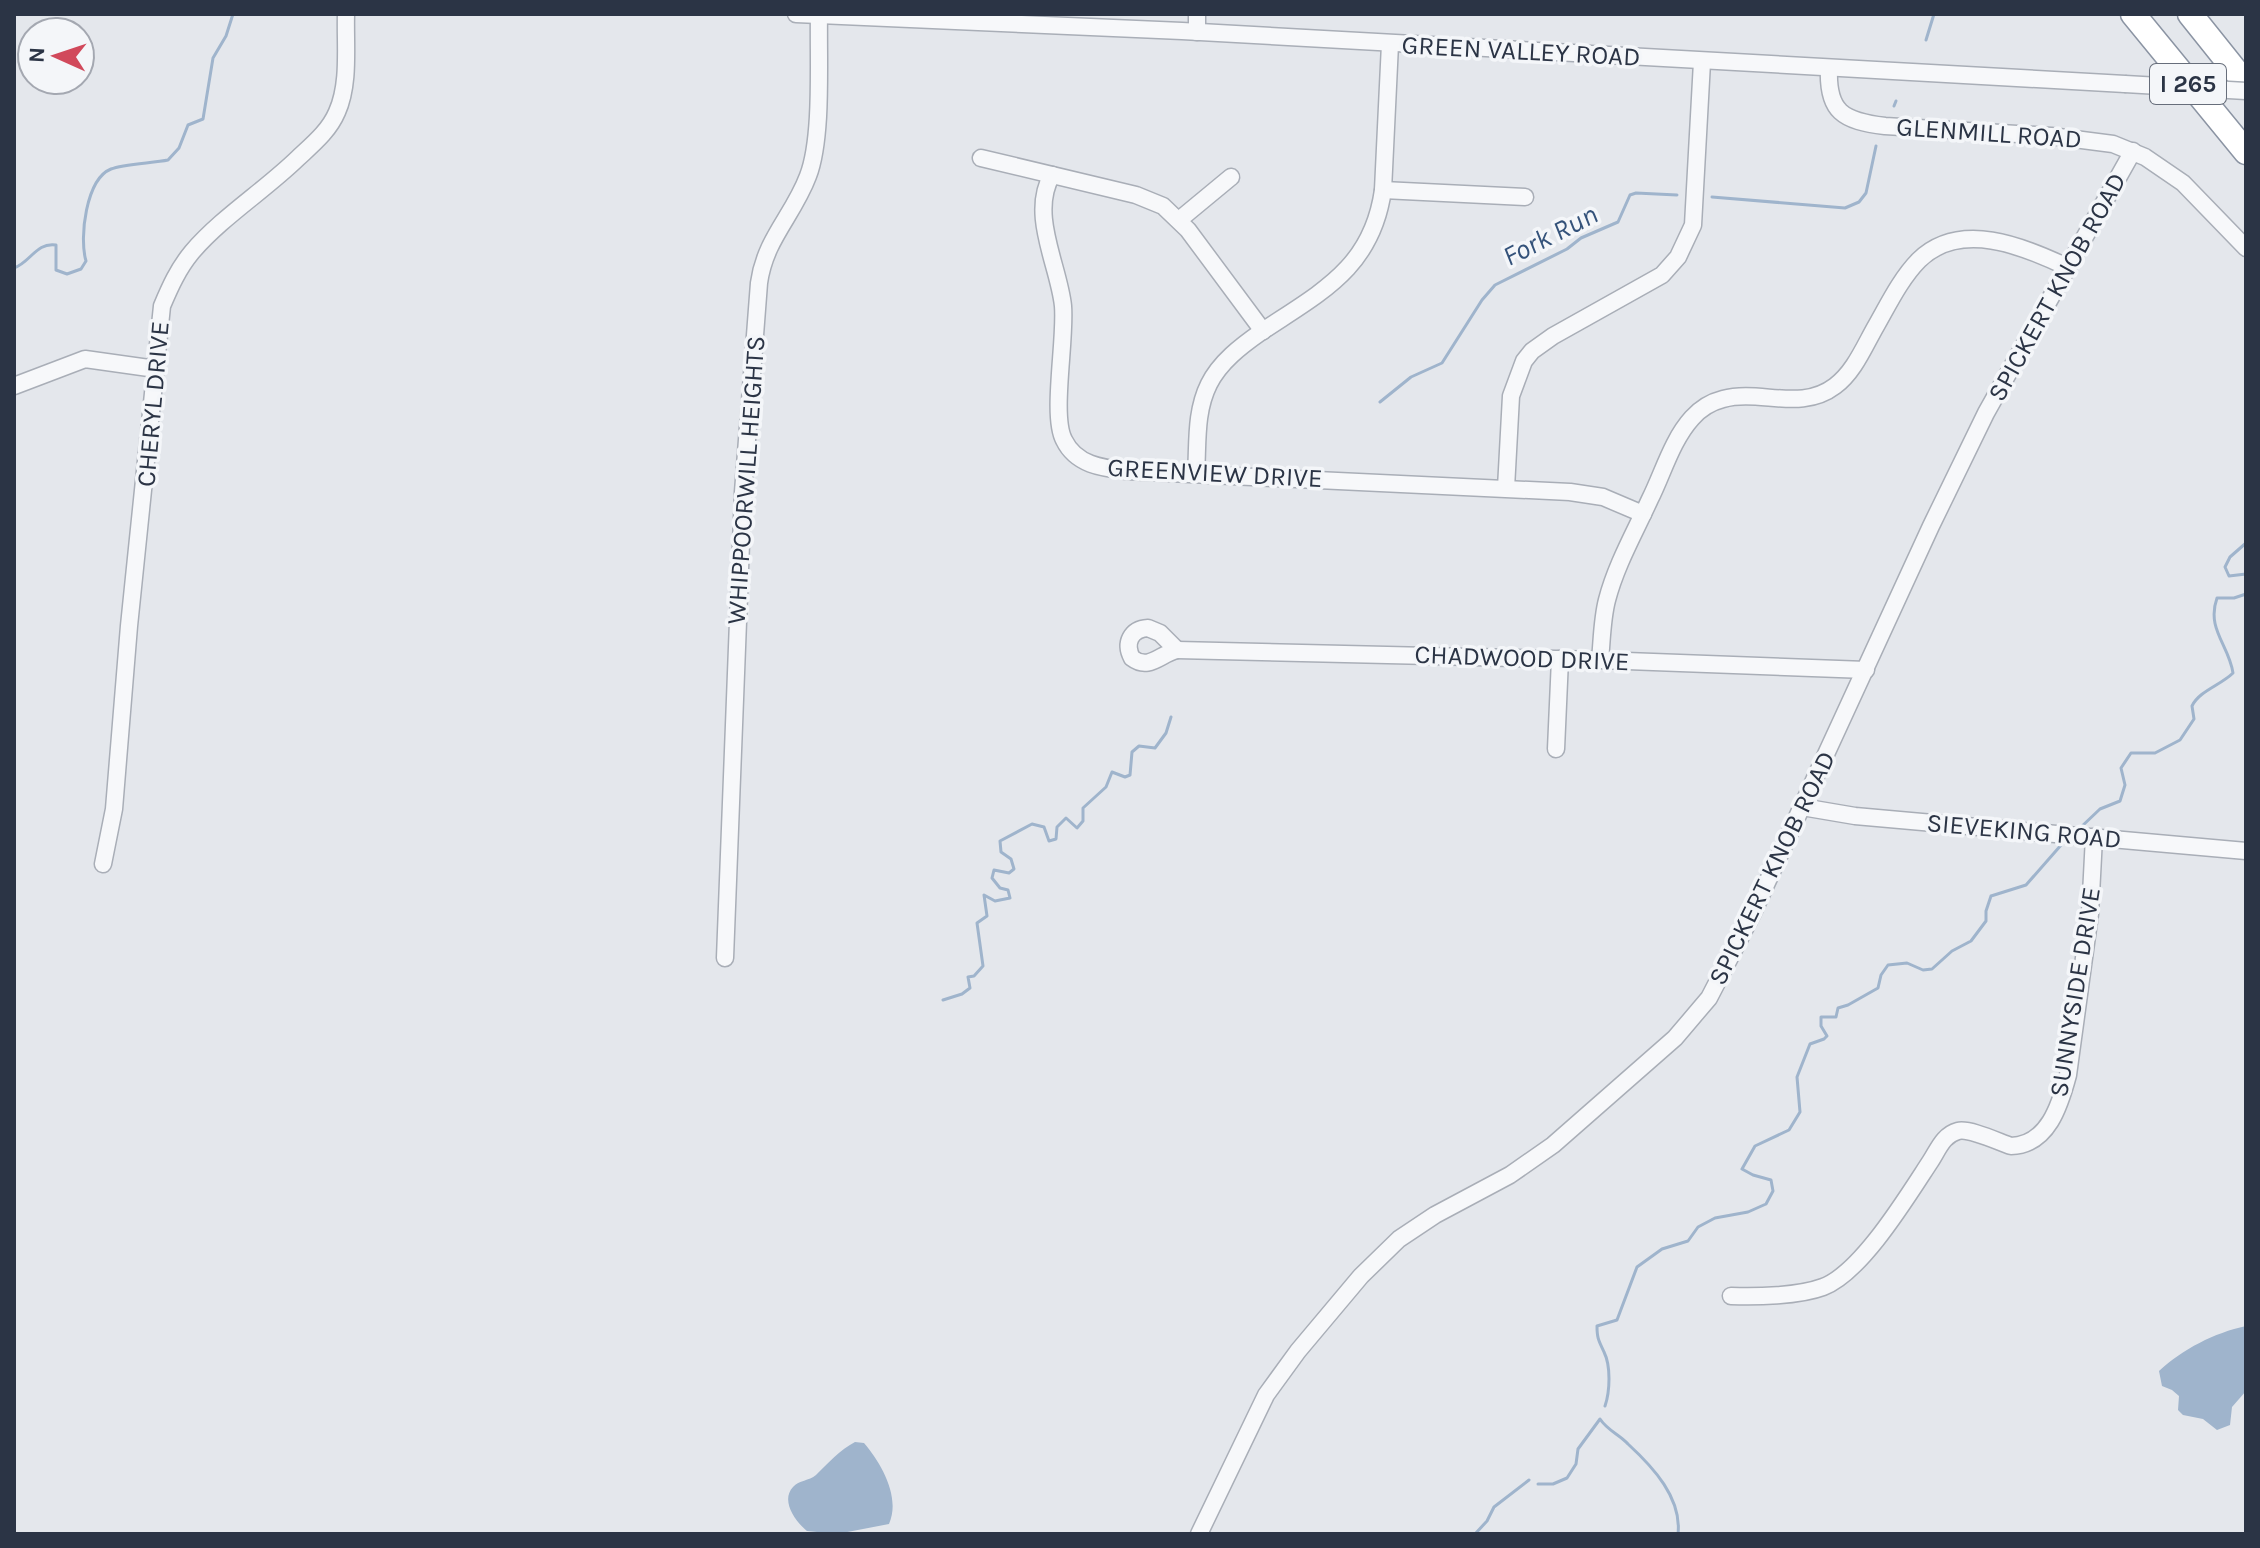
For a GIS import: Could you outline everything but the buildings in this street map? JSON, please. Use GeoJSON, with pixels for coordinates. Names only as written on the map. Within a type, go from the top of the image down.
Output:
{"type":"FeatureCollection","features":[{"type":"Feature","properties":{"kind":"highway","name":"I 265"},"geometry":{"type":"LineString","coordinates":[[2133,14],[2246,152]]}},
{"type":"Feature","properties":{"kind":"highway","name":"I 265"},"geometry":{"type":"LineString","coordinates":[[2190,14],[2246,84]]}},
{"type":"Feature","properties":{"kind":"street","name":"CHERYL DRIVE"},"geometry":{"type":"LineString","coordinates":[[103,864],[114,809],[129,626],[162,306],[174,278],[192,252],[328,130],[343,91],[346,14]]}},
{"type":"Feature","properties":{"kind":"street","name":"GREEN VALLEY ROAD"},"geometry":{"type":"LineString","coordinates":[[796,14],[1187,26],[1390,44],[2246,91]]}},
{"type":"Feature","properties":{"kind":"street"},"geometry":{"type":"LineString","coordinates":[[1187,26],[1197,14]]}},
{"type":"Feature","properties":{"kind":"street","name":"WHIPPOORWILL HEIGHTS"},"geometry":{"type":"LineString","coordinates":[[725,958],[743,492],[759,283],[767,250],[802,190],[814,160],[819,15]]}},
{"type":"Feature","properties":{"kind":"street"},"geometry":{"type":"LineString","coordinates":[[1196,474],[1199,412],[1209,383],[1231,355],[1329,287],[1352,265],[1368,242],[1383,190],[1390,44]]}},
{"type":"Feature","properties":{"kind":"street"},"geometry":{"type":"LineString","coordinates":[[1506,488],[1511,396],[1519,372],[1532,351],[1662,275],[1683,247],[1693,225],[1702,62]]}},
{"type":"Feature","properties":{"kind":"street","name":"GLENMILL ROAD"},"geometry":{"type":"LineString","coordinates":[[1829,68],[1828,89],[1832,102],[1846,117],[1857,122],[2076,138],[2133,151],[2183,183],[2246,248]]}},
{"type":"Feature","properties":{"kind":"street","name":"SPICKERT KNOB ROAD"},"geometry":{"type":"LineString","coordinates":[[1199,1534],[1266,1395],[1298,1351],[1361,1276],[1399,1239],[1435,1215],[1510,1175],[1553,1145],[1675,1038],[1699,1012],[1728,966],[1986,413],[2133,151]]}},
{"type":"Feature","properties":{"kind":"street"},"geometry":{"type":"LineString","coordinates":[[981,158],[1136,195],[1163,206],[1179,220],[1263,331]]}},
{"type":"Feature","properties":{"kind":"street","name":"GREENVIEW DRIVE"},"geometry":{"type":"LineString","coordinates":[[1052,175],[1047,182],[1044,215],[1064,317],[1058,416],[1063,439],[1077,457],[1100,468],[1593,495],[1643,514]]}},
{"type":"Feature","properties":{"kind":"street"},"geometry":{"type":"LineString","coordinates":[[1179,220],[1231,177]]}},
{"type":"Feature","properties":{"kind":"street"},"geometry":{"type":"LineString","coordinates":[[1383,190],[1525,197]]}},
{"type":"Feature","properties":{"kind":"street"},"geometry":{"type":"LineString","coordinates":[[1600,660],[1606,601],[1678,439],[1700,410],[1731,397],[1798,400],[1833,388],[1857,361],[1916,262],[1936,247],[1959,240],[1997,241],[2031,250],[2067,267]]}},
{"type":"Feature","properties":{"kind":"street"},"geometry":{"type":"LineString","coordinates":[[14,386],[85,359],[156,369]]}},
{"type":"Feature","properties":{"kind":"street","name":"CHADWOOD DRIVE"},"geometry":{"type":"LineString","coordinates":[[1177,650],[1866,670]]}},
{"type":"Feature","properties":{"kind":"street"},"geometry":{"type":"LineString","coordinates":[[1556,749],[1560,659]]}},
{"type":"Feature","properties":{"kind":"street","name":"SIEVEKING ROAD"},"geometry":{"type":"LineString","coordinates":[[1802,807],[1855,816],[2246,851]]}},
{"type":"Feature","properties":{"kind":"street","name":"SUNNYSIDE DRIVE"},"geometry":{"type":"LineString","coordinates":[[1731,1296],[1813,1291],[1836,1281],[1864,1256],[1939,1145],[1950,1134],[1964,1130],[2019,1146],[2035,1139],[2050,1123],[2068,1075],[2090,914],[2094,837]]}},
{"type":"Feature","properties":{"kind":"water"},"geometry":{"type":"Polygon","coordinates":[[[2246,1326],[2246,1391],[2232,1407],[2230,1425],[2217,1430],[2203,1419],[2183,1415],[2178,1410],[2179,1396],[2162,1386],[2159,1371],[2200,1343],[2246,1326]]]}},
{"type":"Feature","properties":{"kind":"water"},"geometry":{"type":"Polygon","coordinates":[[[855,1442],[864,1443],[887,1481],[893,1503],[889,1524],[837,1534],[807,1531],[791,1511],[789,1493],[795,1485],[816,1475],[855,1442]]]}},
{"type":"Feature","properties":{"kind":"waterway"},"geometry":{"type":"LineString","coordinates":[[14,268],[43,246],[56,245],[56,270],[67,274],[81,269],[86,261],[83,238],[86,210],[96,184],[111,169],[168,160],[179,148],[188,125],[203,119],[213,58],[226,36],[233,14]]}},
{"type":"Feature","properties":{"kind":"waterway","name":"Fork Run"},"geometry":{"type":"LineString","coordinates":[[1926,40],[1934,14]]}},
{"type":"Feature","properties":{"kind":"waterway","name":"Fork Run"},"geometry":{"type":"LineString","coordinates":[[1894,106],[1896,101]]}},
{"type":"Feature","properties":{"kind":"waterway","name":"Fork Run"},"geometry":{"type":"LineString","coordinates":[[1712,197],[1845,208],[1859,202],[1866,193],[1876,146]]}},
{"type":"Feature","properties":{"kind":"waterway","name":"Fork Run"},"geometry":{"type":"LineString","coordinates":[[1380,402],[1411,377],[1442,363],[1495,285],[1567,249],[1581,238],[1618,222],[1630,195],[1677,195]]}},
{"type":"Feature","properties":{"kind":"waterway"},"geometry":{"type":"LineString","coordinates":[[2246,543],[2230,557],[2225,567],[2229,576],[2246,574]]}},
{"type":"Feature","properties":{"kind":"waterway"},"geometry":{"type":"LineString","coordinates":[[2080,828],[2100,809],[2120,801],[2125,785],[2121,768],[2131,753],[2155,753],[2180,740],[2194,719],[2192,706],[2195,701],[2233,673],[2216,628],[2214,609],[2217,598],[2246,594]]}},
{"type":"Feature","properties":{"kind":"waterway","name":"Fork Run"},"geometry":{"type":"LineString","coordinates":[[943,1000],[970,988],[968,977],[974,976],[983,966],[977,923],[987,916],[984,895],[995,901],[1010,898],[1008,890],[1000,888],[992,878],[994,870],[1009,873],[1014,869],[1011,859],[1001,852],[1000,841],[1032,824],[1044,827],[1049,841],[1056,839],[1057,827],[1066,818],[1077,828],[1083,821],[1083,808],[1106,787],[1112,772],[1125,777],[1130,775],[1132,752],[1139,746],[1155,748],[1166,733],[1171,717]]}},
{"type":"Feature","properties":{"kind":"waterway"},"geometry":{"type":"LineString","coordinates":[[1605,1406],[1609,1371],[1597,1326],[1617,1320],[1637,1267],[1662,1249],[1688,1241],[1698,1227],[1715,1218],[1748,1212],[1766,1204],[1773,1191],[1771,1180],[1742,1169],[1755,1146],[1789,1130],[1800,1112],[1797,1077],[1810,1044],[1827,1036],[1821,1026],[1821,1017],[1836,1017],[1838,1008],[1878,988],[1881,975],[1888,965],[1907,963],[1923,970],[1932,969],[1952,951],[1971,941],[1986,921],[1991,896],[2026,885],[2062,844]]}},
{"type":"Feature","properties":{"kind":"waterway"},"geometry":{"type":"LineString","coordinates":[[1538,1484],[1553,1484],[1567,1478],[1576,1464],[1578,1449],[1600,1419],[1637,1453],[1664,1484],[1675,1508],[1678,1534]]}},
{"type":"Feature","properties":{"kind":"waterway"},"geometry":{"type":"LineString","coordinates":[[1475,1534],[1494,1507],[1529,1480]]}}]}
